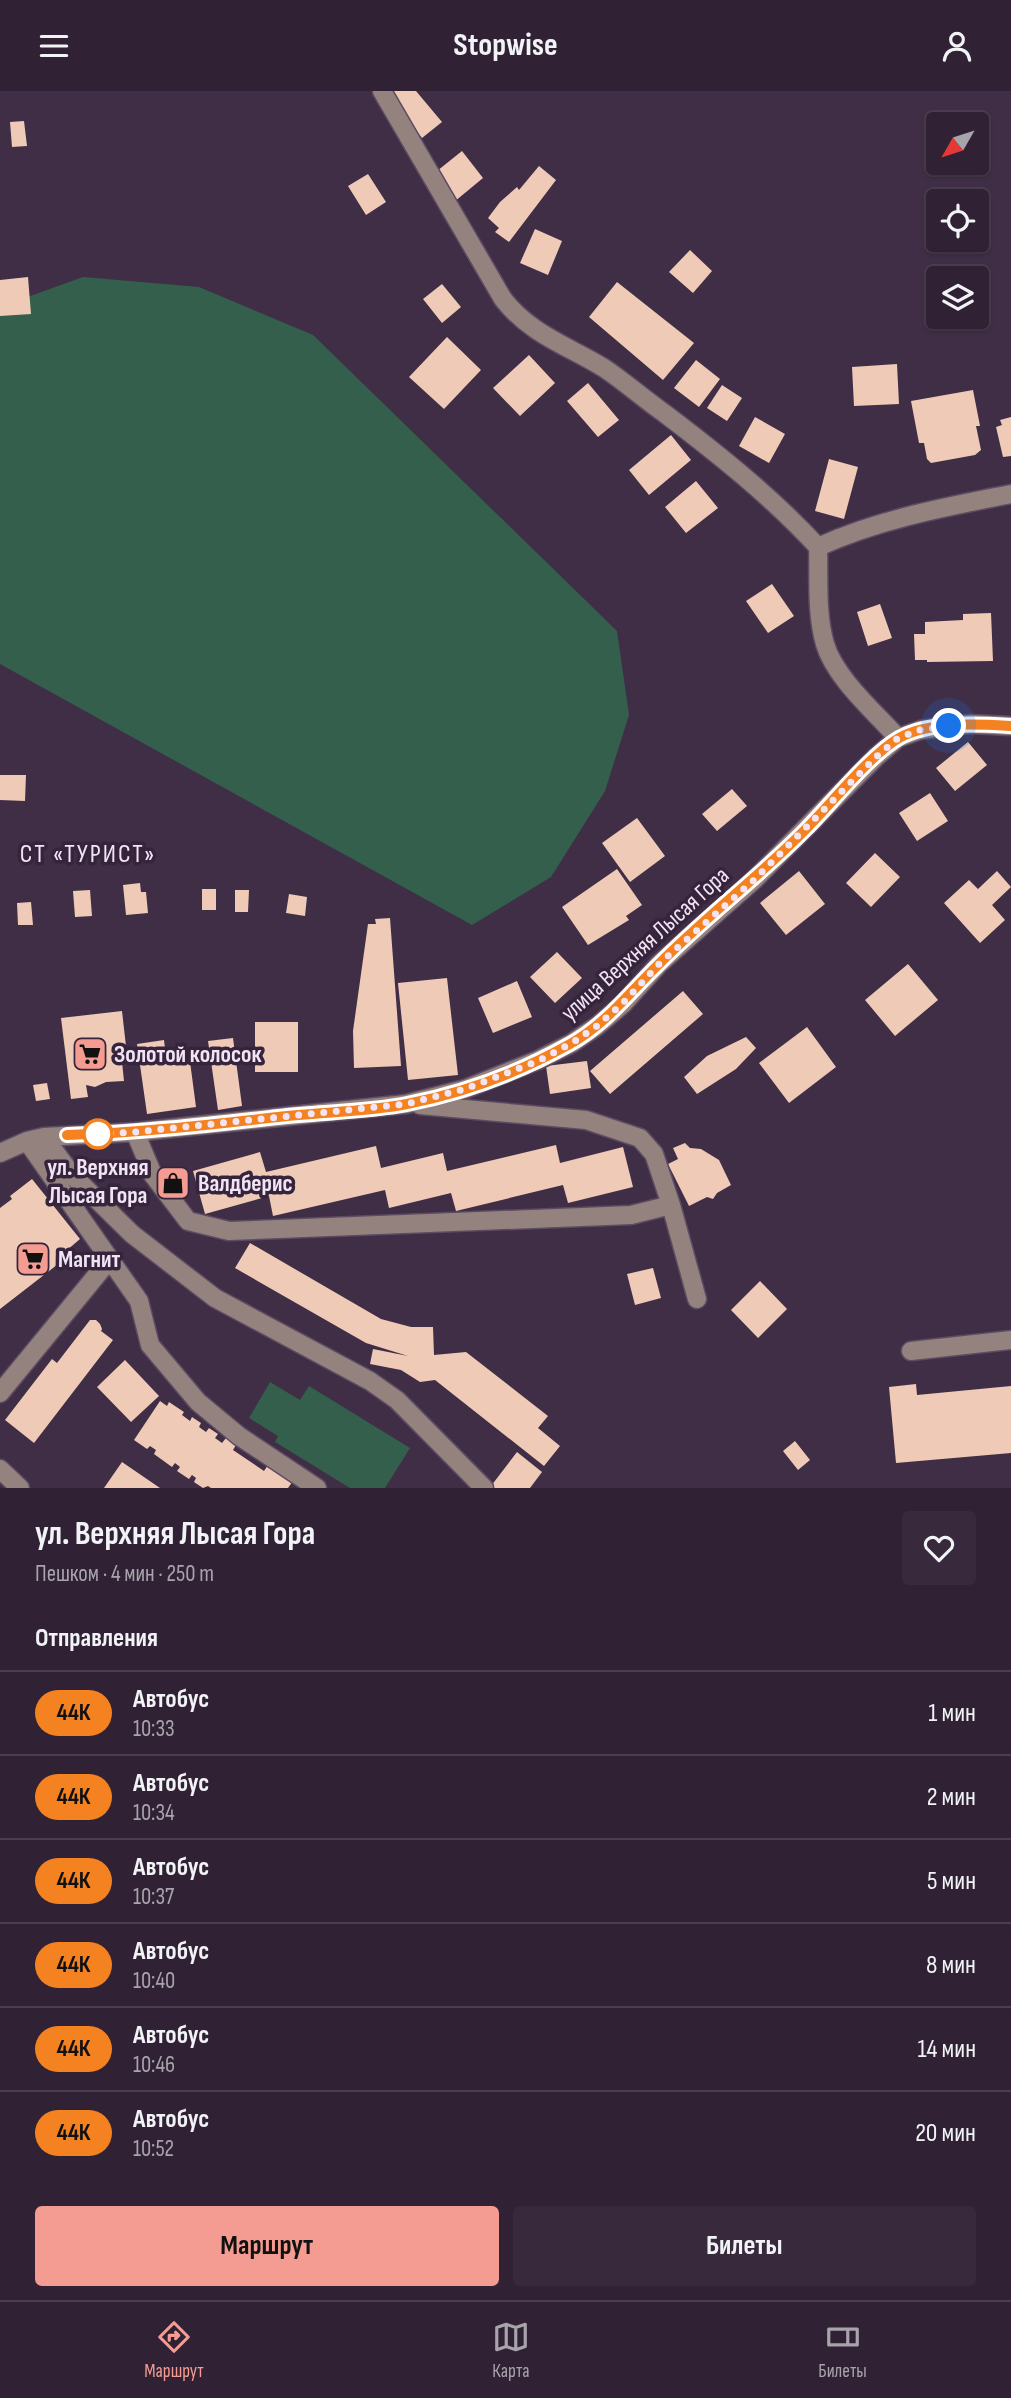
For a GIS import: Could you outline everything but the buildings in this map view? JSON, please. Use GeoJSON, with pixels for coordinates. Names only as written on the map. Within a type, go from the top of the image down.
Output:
{"type":"FeatureCollection","features":[{"type":"Feature","properties":{"kind":"street"},"geometry":{"type":"LineString","coordinates":[[383,91],[503,299],[515,314],[543,336],[604,368],[695,437],[787,513],[818,547],[820,621],[826,646],[837,668],[898,738]]}},
{"type":"Feature","properties":{"kind":"street"},"geometry":{"type":"LineString","coordinates":[[818,547],[840,537],[922,512],[1011,494]]}},
{"type":"Feature","properties":{"kind":"street","name":"улица Верхняя Лысая Гора"},"geometry":{"type":"LineString","coordinates":[[0,1153],[35,1139],[135,1132],[406,1104],[465,1089],[538,1061],[572,1043],[622,1004],[659,964],[754,880],[898,738],[920,730],[949,726],[1011,726]]}},
{"type":"Feature","properties":{"kind":"street"},"geometry":{"type":"LineString","coordinates":[[406,1104],[586,1120],[640,1138],[654,1154],[697,1299]]}},
{"type":"Feature","properties":{"kind":"street"},"geometry":{"type":"LineString","coordinates":[[135,1132],[153,1175],[188,1221],[229,1231],[631,1216],[671,1205]]}},
{"type":"Feature","properties":{"kind":"street"},"geometry":{"type":"LineString","coordinates":[[35,1139],[139,1301],[150,1346],[198,1402],[239,1436],[317,1488]]}},
{"type":"Feature","properties":{"kind":"street"},"geometry":{"type":"LineString","coordinates":[[35,1139],[132,1234],[215,1298],[370,1381],[397,1400],[484,1488]]}},
{"type":"Feature","properties":{"kind":"street"},"geometry":{"type":"LineString","coordinates":[[0,1393],[110,1259]]}},
{"type":"Feature","properties":{"kind":"street"},"geometry":{"type":"LineString","coordinates":[[911,1351],[1011,1340]]}},
{"type":"Feature","properties":{"kind":"street"},"geometry":{"type":"LineString","coordinates":[[0,1469],[20,1488]]}},
{"type":"Feature","properties":{"kind":"green space"},"geometry":{"type":"Polygon","coordinates":[[[83,277],[199,287],[313,335],[617,631],[629,715],[605,791],[551,877],[472,925],[0,664],[0,314],[22,299],[83,277]]]}},
{"type":"Feature","properties":{"kind":"green space"},"geometry":{"type":"Polygon","coordinates":[[[270,1382],[300,1400],[309,1386],[410,1448],[385,1488],[350,1488],[275,1442],[278,1436],[249,1418],[270,1382]]]}},
{"type":"Feature","properties":{"kind":"bus line","name":"44К"},"geometry":{"type":"LineString","coordinates":[[67,1135],[135,1132],[406,1104],[465,1089],[538,1061],[572,1043],[622,1004],[659,964],[754,880],[898,738],[920,730],[949,726],[1011,726]]}},
{"type":"Feature","properties":{"kind":"place","name":"Золотой колосок"},"geometry":{"type":"Point","coordinates":[90,1054]}},
{"type":"Feature","properties":{"kind":"place","name":"ул. Верхняя Лысая Гора"},"geometry":{"type":"Point","coordinates":[98,1134]}},
{"type":"Feature","properties":{"kind":"place","name":"Валдберис"},"geometry":{"type":"Point","coordinates":[173,1183]}},
{"type":"Feature","properties":{"kind":"place","name":"Магнит"},"geometry":{"type":"Point","coordinates":[33,1259]}},
{"type":"Feature","properties":{"kind":"district","name":"СТ «ТУРИСТ»"},"geometry":{"type":"Point","coordinates":[88,854]}},
{"type":"Feature","properties":{"kind":"route"},"geometry":{"type":"LineString","coordinates":[[98,1134],[406,1104],[465,1089],[538,1061],[572,1043],[622,1004],[659,964],[754,880],[898,738],[920,730],[949,726]]}}]}
